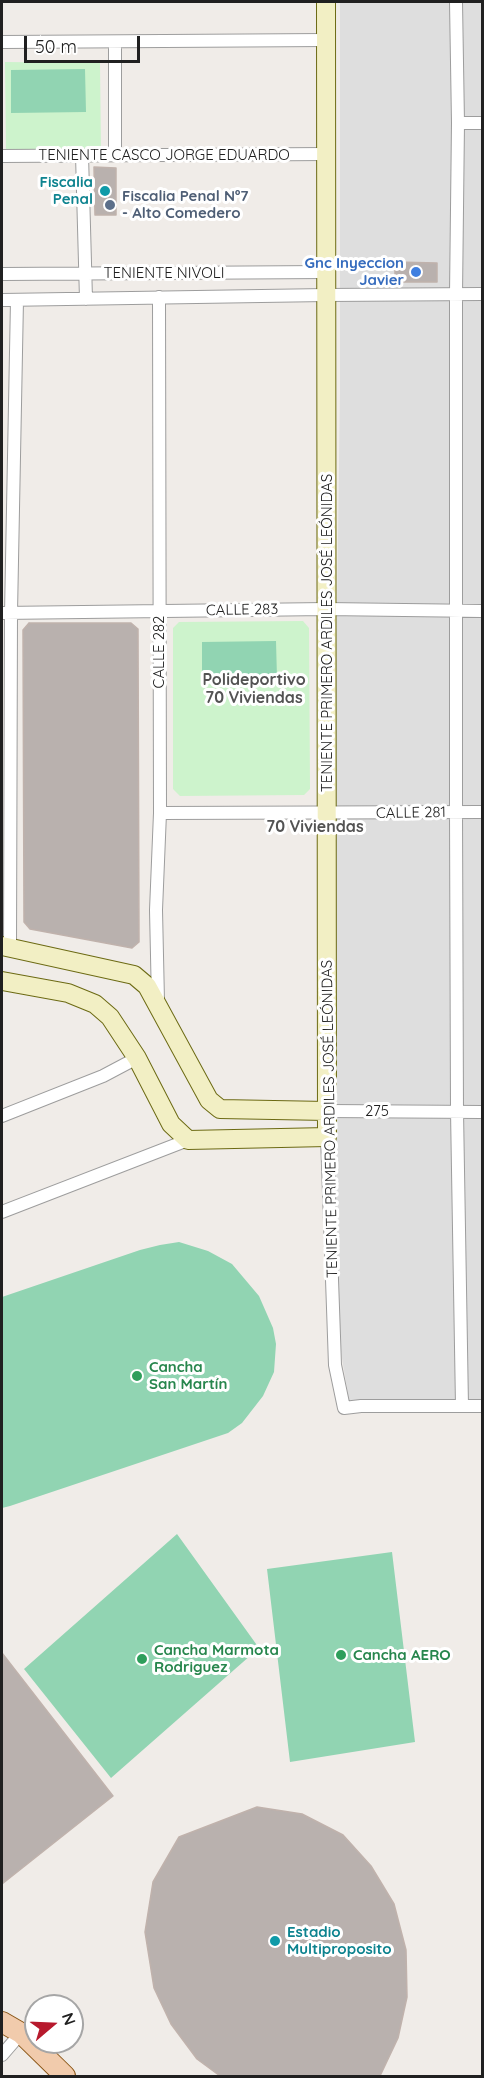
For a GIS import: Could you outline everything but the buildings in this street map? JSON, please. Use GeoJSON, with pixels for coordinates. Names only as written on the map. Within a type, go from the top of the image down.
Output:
{"type":"FeatureCollection","features":[{"type":"Feature","properties":{"kind":"main road"},"geometry":{"type":"LineString","coordinates":[[2,2022],[21,2032],[65,2076]]}},
{"type":"Feature","properties":{"kind":"street","name":"TENIENTE PRIMERO ARDILES JOSÉ LEÓNIDAS"},"geometry":{"type":"LineString","coordinates":[[326,2],[327,1137],[335,1365],[344,1408],[462,1406]]}},
{"type":"Feature","properties":{"kind":"street"},"geometry":{"type":"LineString","coordinates":[[456,2],[458,123],[456,294],[457,1111],[462,1406],[483,1406]]}},
{"type":"Feature","properties":{"kind":"street"},"geometry":{"type":"LineString","coordinates":[[2,42],[326,40]]}},
{"type":"Feature","properties":{"kind":"street"},"geometry":{"type":"LineString","coordinates":[[115,42],[115,154]]}},
{"type":"Feature","properties":{"kind":"street"},"geometry":{"type":"LineString","coordinates":[[458,123],[483,123]]}},
{"type":"Feature","properties":{"kind":"street","name":"TENIENTE CASCO JORGE EDUARDO"},"geometry":{"type":"LineString","coordinates":[[2,156],[327,153]]}},
{"type":"Feature","properties":{"kind":"street"},"geometry":{"type":"LineString","coordinates":[[82,155],[86,298]]}},
{"type":"Feature","properties":{"kind":"street","name":"TENIENTE NIVOLI"},"geometry":{"type":"LineString","coordinates":[[2,274],[327,272]]}},
{"type":"Feature","properties":{"kind":"street","name":"TENIENTE NIVOLI"},"geometry":{"type":"LineString","coordinates":[[2,300],[483,294]]}},
{"type":"Feature","properties":{"kind":"street","name":"CALLE 282"},"geometry":{"type":"LineString","coordinates":[[158,1006],[156,910],[160,813],[159,297]]}},
{"type":"Feature","properties":{"kind":"street"},"geometry":{"type":"LineString","coordinates":[[17,300],[6,613],[6,946],[134,975],[147,986],[158,1006]]}},
{"type":"Feature","properties":{"kind":"street","name":"CALLE 283"},"geometry":{"type":"LineString","coordinates":[[6,613],[326,609],[483,611]]}},
{"type":"Feature","properties":{"kind":"street","name":"CALLE 281"},"geometry":{"type":"LineString","coordinates":[[160,813],[483,812]]}},
{"type":"Feature","properties":{"kind":"street"},"geometry":{"type":"LineString","coordinates":[[2,981],[68,993],[95,1004],[110,1017],[137,1058],[171,1124],[188,1140]]}},
{"type":"Feature","properties":{"kind":"street","name":"275"},"geometry":{"type":"LineString","coordinates":[[158,1006],[208,1100],[220,1109],[235,1111],[483,1112]]}},
{"type":"Feature","properties":{"kind":"street"},"geometry":{"type":"LineString","coordinates":[[2,1116],[104,1076],[137,1058]]}},
{"type":"Feature","properties":{"kind":"street"},"geometry":{"type":"LineString","coordinates":[[2,1212],[188,1140],[327,1137]]}},
{"type":"Feature","properties":{"kind":"street"},"geometry":{"type":"LineString","coordinates":[[2,2011],[21,2032],[2,2055]]}},
{"type":"Feature","properties":{"kind":"shaded area"},"geometry":{"type":"Polygon","coordinates":[[[340,2],[482,2],[482,1410],[351,1413],[341,1352],[332,1114],[340,393],[340,2]]]}},
{"type":"Feature","properties":{"kind":"green space"},"geometry":{"type":"Polygon","coordinates":[[[5,62],[100,63],[101,152],[6,153],[5,62]]]}},
{"type":"Feature","properties":{"kind":"green space"},"geometry":{"type":"Polygon","coordinates":[[[85,69],[86,112],[11,113],[11,70],[85,69]]]}},
{"type":"Feature","properties":{"kind":"green space"},"geometry":{"type":"Polygon","coordinates":[[[303,621],[309,628],[310,789],[304,795],[180,796],[173,789],[173,628],[179,622],[303,621]]]}},
{"type":"Feature","properties":{"kind":"green space"},"geometry":{"type":"Polygon","coordinates":[[[276,641],[277,678],[202,678],[202,642],[276,641]]]}},
{"type":"Feature","properties":{"kind":"green space","name":"Cancha San Martín"},"geometry":{"type":"Polygon","coordinates":[[[179,1242],[208,1251],[232,1264],[259,1296],[273,1328],[276,1344],[274,1372],[263,1396],[242,1423],[228,1433],[2,1508],[2,1297],[140,1250],[179,1242]]]}},
{"type":"Feature","properties":{"kind":"green space","name":"Cancha Marmota Rodriguez"},"geometry":{"type":"Polygon","coordinates":[[[177,1534],[259,1648],[111,1778],[24,1669],[177,1534]]]}},
{"type":"Feature","properties":{"kind":"green space","name":"Cancha AERO"},"geometry":{"type":"Polygon","coordinates":[[[392,1552],[415,1742],[290,1762],[267,1569],[392,1552]]]}},
{"type":"Feature","properties":{"kind":"place","name":"Fiscalia Penal"},"geometry":{"type":"Point","coordinates":[105,191]}},
{"type":"Feature","properties":{"kind":"place","name":"Fiscalia Penal Nº7 - Alto Comedero"},"geometry":{"type":"Point","coordinates":[110,205]}},
{"type":"Feature","properties":{"kind":"place","name":"Gnc Inyeccion Javier"},"geometry":{"type":"Point","coordinates":[416,272]}},
{"type":"Feature","properties":{"kind":"place","name":"Cancha San Martín"},"geometry":{"type":"Point","coordinates":[137,1376]}},
{"type":"Feature","properties":{"kind":"place","name":"Cancha AERO"},"geometry":{"type":"Point","coordinates":[341,1655]}},
{"type":"Feature","properties":{"kind":"place","name":"Cancha Marmota Rodriguez"},"geometry":{"type":"Point","coordinates":[142,1659]}},
{"type":"Feature","properties":{"kind":"place","name":"Estadio Multiproposito"},"geometry":{"type":"Point","coordinates":[275,1941]}},
{"type":"Feature","properties":{"kind":"district","name":"Polideportivo 70 Viviendas"},"geometry":{"type":"Point","coordinates":[254,689]}},
{"type":"Feature","properties":{"kind":"district","name":"70 Viviendas"},"geometry":{"type":"Point","coordinates":[315,827]}}]}
